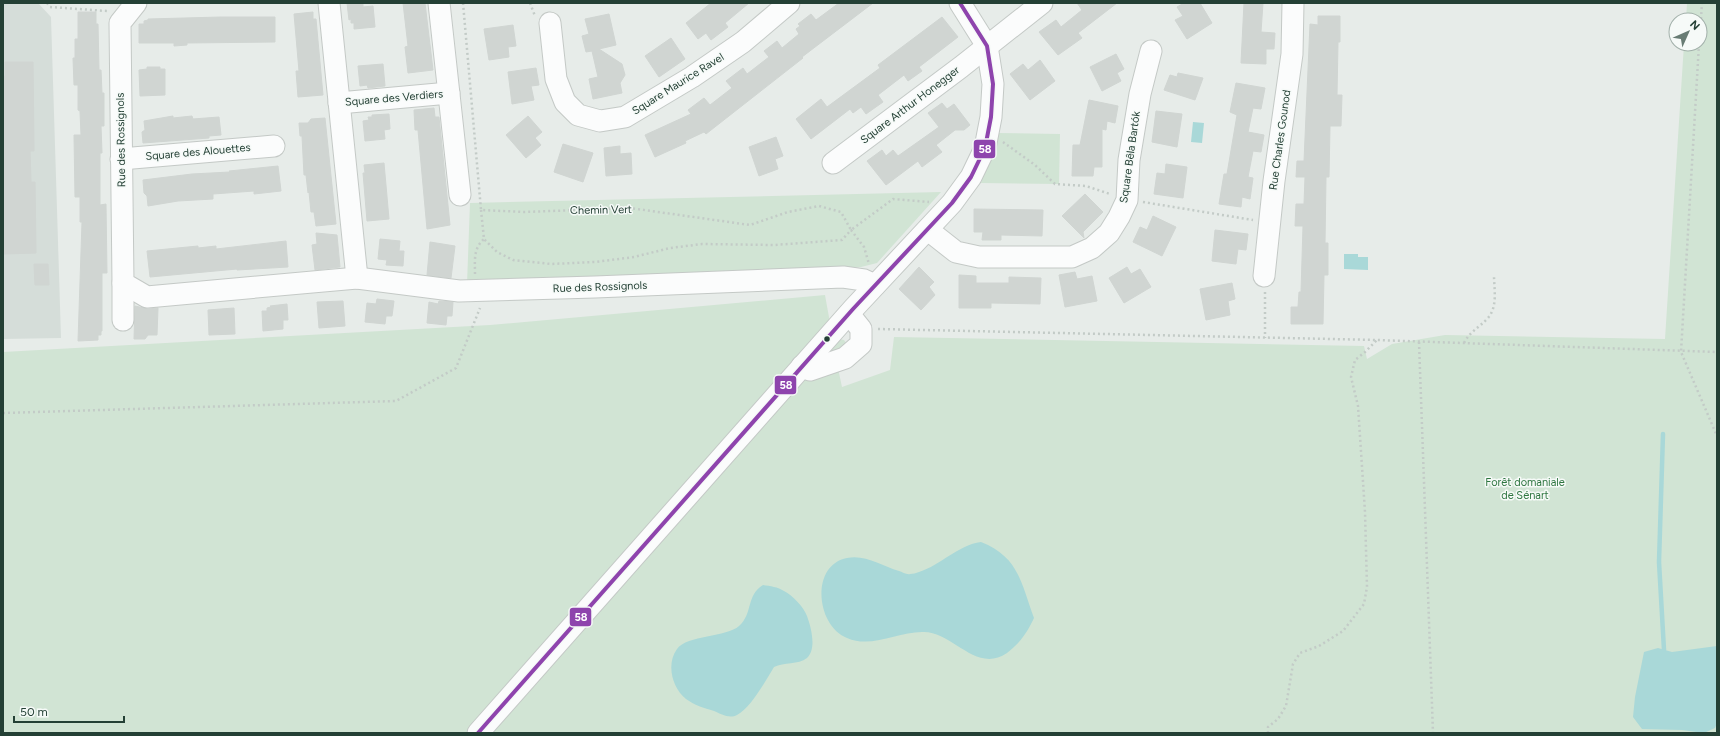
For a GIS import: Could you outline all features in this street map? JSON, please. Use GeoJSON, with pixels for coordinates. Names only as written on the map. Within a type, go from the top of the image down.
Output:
{"type":"FeatureCollection","features":[{"type":"Feature","properties":{"kind":"street"},"geometry":{"type":"LineString","coordinates":[[329,3],[357,278]]}},
{"type":"Feature","properties":{"kind":"street","name":"Square des Verdiers"},"geometry":{"type":"LineString","coordinates":[[439,3],[460,195]]}},
{"type":"Feature","properties":{"kind":"street","name":"Square Maurice Ravel"},"geometry":{"type":"LineString","coordinates":[[550,23],[556,79],[565,102],[578,115],[600,121],[625,117],[692,77],[743,42],[789,3]]}},
{"type":"Feature","properties":{"kind":"street"},"geometry":{"type":"LineString","coordinates":[[478,733],[802,366],[854,317],[873,277],[928,230],[952,203],[971,177],[985,148],[988,136],[993,84],[987,46],[960,3]]}},
{"type":"Feature","properties":{"kind":"street","name":"Square Arthur Honegger"},"geometry":{"type":"LineString","coordinates":[[833,163],[961,67],[1042,3]]}},
{"type":"Feature","properties":{"kind":"street","name":"Rue Charles Gounod"},"geometry":{"type":"LineString","coordinates":[[1264,276],[1274,180],[1292,54],[1294,3]]}},
{"type":"Feature","properties":{"kind":"street","name":"Rue des Rossignols"},"geometry":{"type":"LineString","coordinates":[[123,320],[120,23],[133,8]]}},
{"type":"Feature","properties":{"kind":"street","name":"Square Bêla Bartók"},"geometry":{"type":"LineString","coordinates":[[928,230],[956,252],[979,257],[1072,257],[1092,248],[1109,233],[1127,200],[1129,160],[1140,94],[1151,51]]}},
{"type":"Feature","properties":{"kind":"street","name":"Square des Verdiers"},"geometry":{"type":"LineString","coordinates":[[339,102],[449,93]]}},
{"type":"Feature","properties":{"kind":"street","name":"Square des Alouettes"},"geometry":{"type":"LineString","coordinates":[[121,159],[274,146]]}},
{"type":"Feature","properties":{"kind":"street","name":"Rue des Rossignols"},"geometry":{"type":"LineString","coordinates":[[123,283],[147,297],[357,278],[459,291],[843,277],[864,280],[873,277]]}},
{"type":"Feature","properties":{"kind":"street"},"geometry":{"type":"LineString","coordinates":[[802,366],[810,370],[845,358],[861,344],[843,277]]}},
{"type":"Feature","properties":{"kind":"path"},"geometry":{"type":"LineString","coordinates":[[47,3],[50,6],[133,8]]}},
{"type":"Feature","properties":{"kind":"path"},"geometry":{"type":"LineString","coordinates":[[463,3],[484,239],[497,252],[513,260],[551,264],[595,262],[634,257],[670,248],[702,244],[774,245],[842,240],[851,230],[893,199],[952,203]]}},
{"type":"Feature","properties":{"kind":"path"},"geometry":{"type":"LineString","coordinates":[[1699,52],[1681,352],[1717,436]]}},
{"type":"Feature","properties":{"kind":"path"},"geometry":{"type":"LineString","coordinates":[[988,136],[997,138],[1016,150],[1056,184],[1086,186],[1127,200],[1269,223]]}},
{"type":"Feature","properties":{"kind":"path","name":"Chemin Vert"},"geometry":{"type":"LineString","coordinates":[[481,210],[524,212],[630,208],[750,225],[788,212],[819,206],[841,212],[851,230],[864,247],[873,277]]}},
{"type":"Feature","properties":{"kind":"path"},"geometry":{"type":"LineString","coordinates":[[3,412],[396,401],[456,368],[482,290],[474,254],[478,245],[484,239]]}},
{"type":"Feature","properties":{"kind":"path"},"geometry":{"type":"LineString","coordinates":[[1464,343],[1468,335],[1488,317],[1495,301],[1494,275]]}},
{"type":"Feature","properties":{"kind":"path"},"geometry":{"type":"LineString","coordinates":[[1264,276],[1265,338]]}},
{"type":"Feature","properties":{"kind":"path"},"geometry":{"type":"LineString","coordinates":[[854,317],[1265,338],[1377,340],[1681,352],[1717,352]]}},
{"type":"Feature","properties":{"kind":"path"},"geometry":{"type":"LineString","coordinates":[[1268,733],[1268,727],[1278,719],[1286,706],[1293,664],[1300,653],[1319,646],[1343,631],[1364,604],[1367,587],[1365,512],[1358,406],[1351,377],[1355,360],[1377,340]]}},
{"type":"Feature","properties":{"kind":"path"},"geometry":{"type":"LineString","coordinates":[[1419,342],[1433,733]]}},
{"type":"Feature","properties":{"kind":"shaded area"},"geometry":{"type":"Polygon","coordinates":[[[3,3],[38,3],[51,17],[61,338],[3,339],[3,3]]]}},
{"type":"Feature","properties":{"kind":"green space","name":"Forêt domaniale de Sénart"},"geometry":{"type":"Polygon","coordinates":[[[1687,3],[1717,3],[1717,733],[3,733],[3,352],[490,325],[825,295],[834,345],[839,339],[844,340],[849,347],[836,359],[842,387],[890,370],[894,337],[1364,346],[1367,359],[1392,344],[1445,335],[1665,339],[1683,52],[1708,52],[1708,12],[1686,12],[1687,3]]]}},
{"type":"Feature","properties":{"kind":"green space"},"geometry":{"type":"Polygon","coordinates":[[[996,133],[1060,134],[1059,184],[981,183],[996,133]]]}},
{"type":"Feature","properties":{"kind":"green space"},"geometry":{"type":"Polygon","coordinates":[[[941,192],[877,263],[861,267],[467,284],[470,203],[941,192]]]}},
{"type":"Feature","properties":{"kind":"water"},"geometry":{"type":"Polygon","coordinates":[[[1193,122],[1204,123],[1202,143],[1191,142],[1193,122]]]}},
{"type":"Feature","properties":{"kind":"water"},"geometry":{"type":"Polygon","coordinates":[[[1344,254],[1358,254],[1358,257],[1368,257],[1368,270],[1344,269],[1344,254]]]}},
{"type":"Feature","properties":{"kind":"water"},"geometry":{"type":"Polygon","coordinates":[[[981,542],[994,548],[1011,563],[1022,583],[1034,618],[1023,637],[1007,653],[996,658],[985,659],[975,656],[945,638],[924,632],[915,632],[876,641],[856,641],[847,638],[837,631],[829,621],[824,609],[822,596],[823,583],[827,572],[835,563],[854,557],[867,559],[906,574],[912,574],[935,565],[965,547],[981,542]]]}},
{"type":"Feature","properties":{"kind":"water"},"geometry":{"type":"Polygon","coordinates":[[[763,585],[784,591],[794,598],[803,609],[807,616],[812,638],[812,649],[810,654],[807,658],[799,662],[782,664],[774,667],[753,700],[737,715],[725,716],[689,701],[677,689],[672,676],[672,662],[677,649],[682,644],[689,641],[733,630],[739,626],[746,616],[754,594],[763,585]]]}},
{"type":"Feature","properties":{"kind":"water"},"geometry":{"type":"Polygon","coordinates":[[[1717,646],[1717,723],[1715,728],[1704,733],[1682,730],[1642,729],[1633,717],[1635,697],[1644,652],[1658,648],[1672,652],[1717,646]]]}},
{"type":"Feature","properties":{"kind":"building"},"geometry":{"type":"Polygon","coordinates":[[[347,3],[363,3],[363,7],[373,6],[375,27],[354,29],[354,23],[351,23],[351,19],[349,20],[347,3]]]}},
{"type":"Feature","properties":{"kind":"building"},"geometry":{"type":"Polygon","coordinates":[[[403,3],[425,3],[433,70],[408,73],[405,47],[408,46],[403,3]]]}},
{"type":"Feature","properties":{"kind":"building"},"geometry":{"type":"Polygon","coordinates":[[[711,3],[749,3],[725,23],[728,27],[711,40],[706,33],[698,39],[686,23],[711,3]]]}},
{"type":"Feature","properties":{"kind":"building"},"geometry":{"type":"Polygon","coordinates":[[[839,3],[873,3],[802,57],[803,58],[706,134],[704,132],[685,141],[686,143],[655,157],[645,135],[691,114],[688,110],[704,98],[710,105],[732,88],[726,81],[743,68],[747,74],[769,57],[764,51],[777,41],[782,48],[799,34],[796,29],[800,26],[798,24],[811,14],[816,20],[839,3]]]}},
{"type":"Feature","properties":{"kind":"building"},"geometry":{"type":"Polygon","coordinates":[[[1077,3],[1117,3],[1078,33],[1082,38],[1058,55],[1039,32],[1056,20],[1061,27],[1082,10],[1077,3]]]}},
{"type":"Feature","properties":{"kind":"building"},"geometry":{"type":"Polygon","coordinates":[[[1184,3],[1200,3],[1212,23],[1187,39],[1175,20],[1183,16],[1177,7],[1184,3]]]}},
{"type":"Feature","properties":{"kind":"building"},"geometry":{"type":"Polygon","coordinates":[[[1244,3],[1263,3],[1261,32],[1275,33],[1274,49],[1266,49],[1266,64],[1241,63],[1244,3]]]}},
{"type":"Feature","properties":{"kind":"building"},"geometry":{"type":"Polygon","coordinates":[[[78,12],[96,12],[96,24],[98,24],[99,70],[101,70],[102,93],[104,93],[104,126],[101,126],[102,153],[100,153],[100,205],[106,204],[107,273],[102,273],[101,335],[98,335],[98,340],[78,341],[82,222],[80,222],[80,197],[75,197],[74,135],[81,135],[80,111],[78,110],[78,85],[74,85],[73,58],[75,58],[75,39],[78,39],[78,12]]]}},
{"type":"Feature","properties":{"kind":"building"},"geometry":{"type":"Polygon","coordinates":[[[313,12],[313,19],[316,19],[323,95],[298,97],[296,71],[299,71],[294,14],[313,12]]]}},
{"type":"Feature","properties":{"kind":"building"},"geometry":{"type":"Polygon","coordinates":[[[609,14],[616,45],[599,49],[622,64],[625,75],[620,83],[622,93],[593,99],[589,79],[598,77],[592,51],[586,52],[582,36],[589,34],[585,19],[609,14]]]}},
{"type":"Feature","properties":{"kind":"building"},"geometry":{"type":"Polygon","coordinates":[[[1318,16],[1340,16],[1337,95],[1342,95],[1341,126],[1330,126],[1329,177],[1326,177],[1325,243],[1328,243],[1328,275],[1324,275],[1323,324],[1291,324],[1291,307],[1298,307],[1299,292],[1301,292],[1303,226],[1295,226],[1296,204],[1304,204],[1305,177],[1296,177],[1297,161],[1304,161],[1310,24],[1318,25],[1318,16]]]}},
{"type":"Feature","properties":{"kind":"building"},"geometry":{"type":"Polygon","coordinates":[[[275,17],[275,42],[187,43],[187,45],[174,46],[174,43],[139,43],[139,24],[144,24],[144,21],[148,19],[275,17]]]}},
{"type":"Feature","properties":{"kind":"building"},"geometry":{"type":"Polygon","coordinates":[[[942,17],[958,37],[919,67],[922,71],[908,81],[904,75],[878,95],[883,102],[866,114],[861,107],[853,113],[850,109],[811,139],[796,119],[821,99],[827,107],[880,68],[878,65],[942,17]]]}},
{"type":"Feature","properties":{"kind":"building"},"geometry":{"type":"Polygon","coordinates":[[[513,25],[516,46],[508,47],[509,57],[489,60],[484,29],[513,25]]]}},
{"type":"Feature","properties":{"kind":"building"},"geometry":{"type":"Polygon","coordinates":[[[671,38],[685,59],[659,77],[645,56],[671,38]]]}},
{"type":"Feature","properties":{"kind":"building"},"geometry":{"type":"Polygon","coordinates":[[[1116,54],[1124,69],[1117,73],[1121,81],[1102,91],[1090,67],[1116,54]]]}},
{"type":"Feature","properties":{"kind":"building"},"geometry":{"type":"Polygon","coordinates":[[[1040,60],[1055,81],[1030,100],[1010,74],[1023,64],[1028,70],[1040,60]]]}},
{"type":"Feature","properties":{"kind":"building"},"geometry":{"type":"Polygon","coordinates":[[[5,62],[33,62],[34,151],[30,151],[31,182],[35,182],[36,253],[3,254],[3,77],[5,76],[5,62]]]}},
{"type":"Feature","properties":{"kind":"building"},"geometry":{"type":"Polygon","coordinates":[[[383,64],[385,86],[368,88],[367,85],[360,86],[358,66],[383,64]]]}},
{"type":"Feature","properties":{"kind":"building"},"geometry":{"type":"Polygon","coordinates":[[[147,67],[160,67],[160,69],[165,69],[165,95],[140,96],[139,70],[147,69],[147,67]]]}},
{"type":"Feature","properties":{"kind":"building"},"geometry":{"type":"Polygon","coordinates":[[[536,68],[539,85],[531,86],[534,100],[512,104],[508,72],[536,68]]]}},
{"type":"Feature","properties":{"kind":"building"},"geometry":{"type":"Polygon","coordinates":[[[1178,73],[1203,78],[1195,100],[1164,90],[1170,75],[1177,77],[1178,73]]]}},
{"type":"Feature","properties":{"kind":"building"},"geometry":{"type":"Polygon","coordinates":[[[1236,83],[1265,88],[1261,109],[1253,108],[1248,132],[1264,135],[1261,152],[1253,151],[1248,177],[1253,178],[1250,199],[1242,197],[1241,207],[1219,204],[1224,174],[1227,174],[1237,115],[1230,112],[1236,83]]]}},
{"type":"Feature","properties":{"kind":"building"},"geometry":{"type":"Polygon","coordinates":[[[1089,100],[1118,106],[1115,123],[1107,121],[1106,130],[1102,129],[1102,167],[1094,167],[1093,176],[1072,176],[1073,145],[1080,145],[1089,100]]]}},
{"type":"Feature","properties":{"kind":"building"},"geometry":{"type":"Polygon","coordinates":[[[942,103],[947,109],[954,104],[970,125],[964,130],[955,130],[936,145],[942,152],[922,167],[918,161],[886,185],[867,161],[882,150],[886,156],[893,150],[898,156],[939,127],[928,113],[942,103]]]}},
{"type":"Feature","properties":{"kind":"building"},"geometry":{"type":"Polygon","coordinates":[[[434,108],[435,117],[439,117],[450,225],[427,229],[418,130],[415,130],[414,110],[434,108]]]}},
{"type":"Feature","properties":{"kind":"building"},"geometry":{"type":"Polygon","coordinates":[[[1156,111],[1182,114],[1177,147],[1152,142],[1156,111]]]}},
{"type":"Feature","properties":{"kind":"building"},"geometry":{"type":"Polygon","coordinates":[[[389,114],[390,129],[384,130],[385,139],[365,141],[363,121],[369,120],[368,117],[372,117],[372,115],[389,114]]]}},
{"type":"Feature","properties":{"kind":"building"},"geometry":{"type":"Polygon","coordinates":[[[173,116],[173,118],[192,116],[193,119],[219,117],[221,135],[209,136],[209,138],[143,143],[142,132],[145,130],[144,121],[173,116]]]}},
{"type":"Feature","properties":{"kind":"building"},"geometry":{"type":"Polygon","coordinates":[[[528,116],[542,132],[535,138],[541,145],[526,158],[506,135],[528,116]]]}},
{"type":"Feature","properties":{"kind":"building"},"geometry":{"type":"Polygon","coordinates":[[[325,118],[336,224],[316,226],[314,212],[311,212],[306,175],[304,175],[302,136],[300,136],[299,123],[308,123],[311,119],[325,118]]]}},
{"type":"Feature","properties":{"kind":"building"},"geometry":{"type":"Polygon","coordinates":[[[776,137],[783,156],[775,159],[778,169],[759,176],[749,147],[776,137]]]}},
{"type":"Feature","properties":{"kind":"building"},"geometry":{"type":"Polygon","coordinates":[[[563,144],[593,153],[583,182],[554,172],[563,144]]]}},
{"type":"Feature","properties":{"kind":"building"},"geometry":{"type":"Polygon","coordinates":[[[620,146],[620,154],[631,153],[632,174],[606,176],[604,148],[620,146]]]}},
{"type":"Feature","properties":{"kind":"building"},"geometry":{"type":"Polygon","coordinates":[[[384,163],[389,219],[367,221],[363,173],[365,173],[364,165],[384,163]]]}},
{"type":"Feature","properties":{"kind":"building"},"geometry":{"type":"Polygon","coordinates":[[[1166,164],[1187,167],[1183,198],[1154,194],[1157,173],[1165,174],[1166,164]]]}},
{"type":"Feature","properties":{"kind":"building"},"geometry":{"type":"Polygon","coordinates":[[[278,166],[281,191],[254,194],[254,191],[213,194],[213,199],[178,201],[148,206],[147,196],[144,193],[143,180],[278,166]]]}},
{"type":"Feature","properties":{"kind":"building"},"geometry":{"type":"Polygon","coordinates":[[[1085,194],[1103,212],[1083,232],[1084,238],[1062,216],[1085,194]]]}},
{"type":"Feature","properties":{"kind":"building"},"geometry":{"type":"Polygon","coordinates":[[[974,209],[1043,210],[1042,236],[1001,235],[1001,240],[982,240],[983,232],[974,232],[974,209]]]}},
{"type":"Feature","properties":{"kind":"building"},"geometry":{"type":"Polygon","coordinates":[[[1153,216],[1176,227],[1162,256],[1133,242],[1140,227],[1147,230],[1153,216]]]}},
{"type":"Feature","properties":{"kind":"building"},"geometry":{"type":"Polygon","coordinates":[[[1215,230],[1248,234],[1246,250],[1238,249],[1236,264],[1212,261],[1215,230]]]}},
{"type":"Feature","properties":{"kind":"building"},"geometry":{"type":"Polygon","coordinates":[[[316,233],[337,235],[340,267],[315,270],[312,245],[317,244],[316,233]]]}},
{"type":"Feature","properties":{"kind":"building"},"geometry":{"type":"Polygon","coordinates":[[[380,239],[400,241],[399,251],[404,251],[403,266],[386,265],[387,260],[378,259],[380,239]]]}},
{"type":"Feature","properties":{"kind":"building"},"geometry":{"type":"Polygon","coordinates":[[[286,241],[288,267],[237,269],[150,277],[147,251],[198,246],[198,248],[216,246],[216,249],[286,241]]]}},
{"type":"Feature","properties":{"kind":"building"},"geometry":{"type":"Polygon","coordinates":[[[430,242],[455,246],[451,278],[427,275],[430,242]]]}},
{"type":"Feature","properties":{"kind":"building"},"geometry":{"type":"Polygon","coordinates":[[[34,264],[48,264],[49,285],[35,285],[34,264]]]}},
{"type":"Feature","properties":{"kind":"building"},"geometry":{"type":"Polygon","coordinates":[[[919,267],[934,282],[929,287],[935,295],[921,310],[899,289],[919,267]]]}},
{"type":"Feature","properties":{"kind":"building"},"geometry":{"type":"Polygon","coordinates":[[[1127,267],[1131,274],[1140,269],[1151,287],[1124,303],[1109,278],[1127,267]]]}},
{"type":"Feature","properties":{"kind":"building"},"geometry":{"type":"Polygon","coordinates":[[[1075,272],[1077,279],[1092,276],[1097,301],[1065,307],[1059,275],[1075,272]]]}},
{"type":"Feature","properties":{"kind":"building"},"geometry":{"type":"Polygon","coordinates":[[[959,275],[976,276],[976,283],[1009,283],[1009,277],[1041,278],[1040,304],[991,303],[991,308],[959,308],[959,275]]]}},
{"type":"Feature","properties":{"kind":"building"},"geometry":{"type":"Polygon","coordinates":[[[1232,283],[1235,299],[1228,301],[1230,315],[1206,320],[1200,289],[1232,283]]]}},
{"type":"Feature","properties":{"kind":"building"},"geometry":{"type":"Polygon","coordinates":[[[377,299],[394,301],[392,316],[386,316],[385,324],[365,322],[367,303],[376,304],[377,299]]]}},
{"type":"Feature","properties":{"kind":"building"},"geometry":{"type":"Polygon","coordinates":[[[343,301],[345,326],[319,328],[317,302],[343,301]]]}},
{"type":"Feature","properties":{"kind":"building"},"geometry":{"type":"Polygon","coordinates":[[[439,301],[453,302],[452,316],[447,316],[446,325],[427,323],[429,302],[438,304],[439,301]]]}},
{"type":"Feature","properties":{"kind":"building"},"geometry":{"type":"Polygon","coordinates":[[[287,304],[288,320],[283,320],[283,329],[263,331],[262,311],[267,311],[267,308],[271,307],[270,306],[287,304]]]}},
{"type":"Feature","properties":{"kind":"building"},"geometry":{"type":"Polygon","coordinates":[[[135,306],[148,309],[158,308],[157,335],[148,335],[145,339],[134,339],[135,306]]]}},
{"type":"Feature","properties":{"kind":"building"},"geometry":{"type":"Polygon","coordinates":[[[234,308],[235,334],[209,335],[208,310],[234,308]]]}},
{"type":"Feature","properties":{"kind":"waterway"},"geometry":{"type":"LineString","coordinates":[[1663,434],[1659,562],[1664,650]]}},
{"type":"Feature","properties":{"kind":"transit line","name":"58"},"geometry":{"type":"LineString","coordinates":[[478,733],[853,309],[952,203],[971,177],[985,148],[991,117],[993,84],[987,46],[960,3]]}}]}
